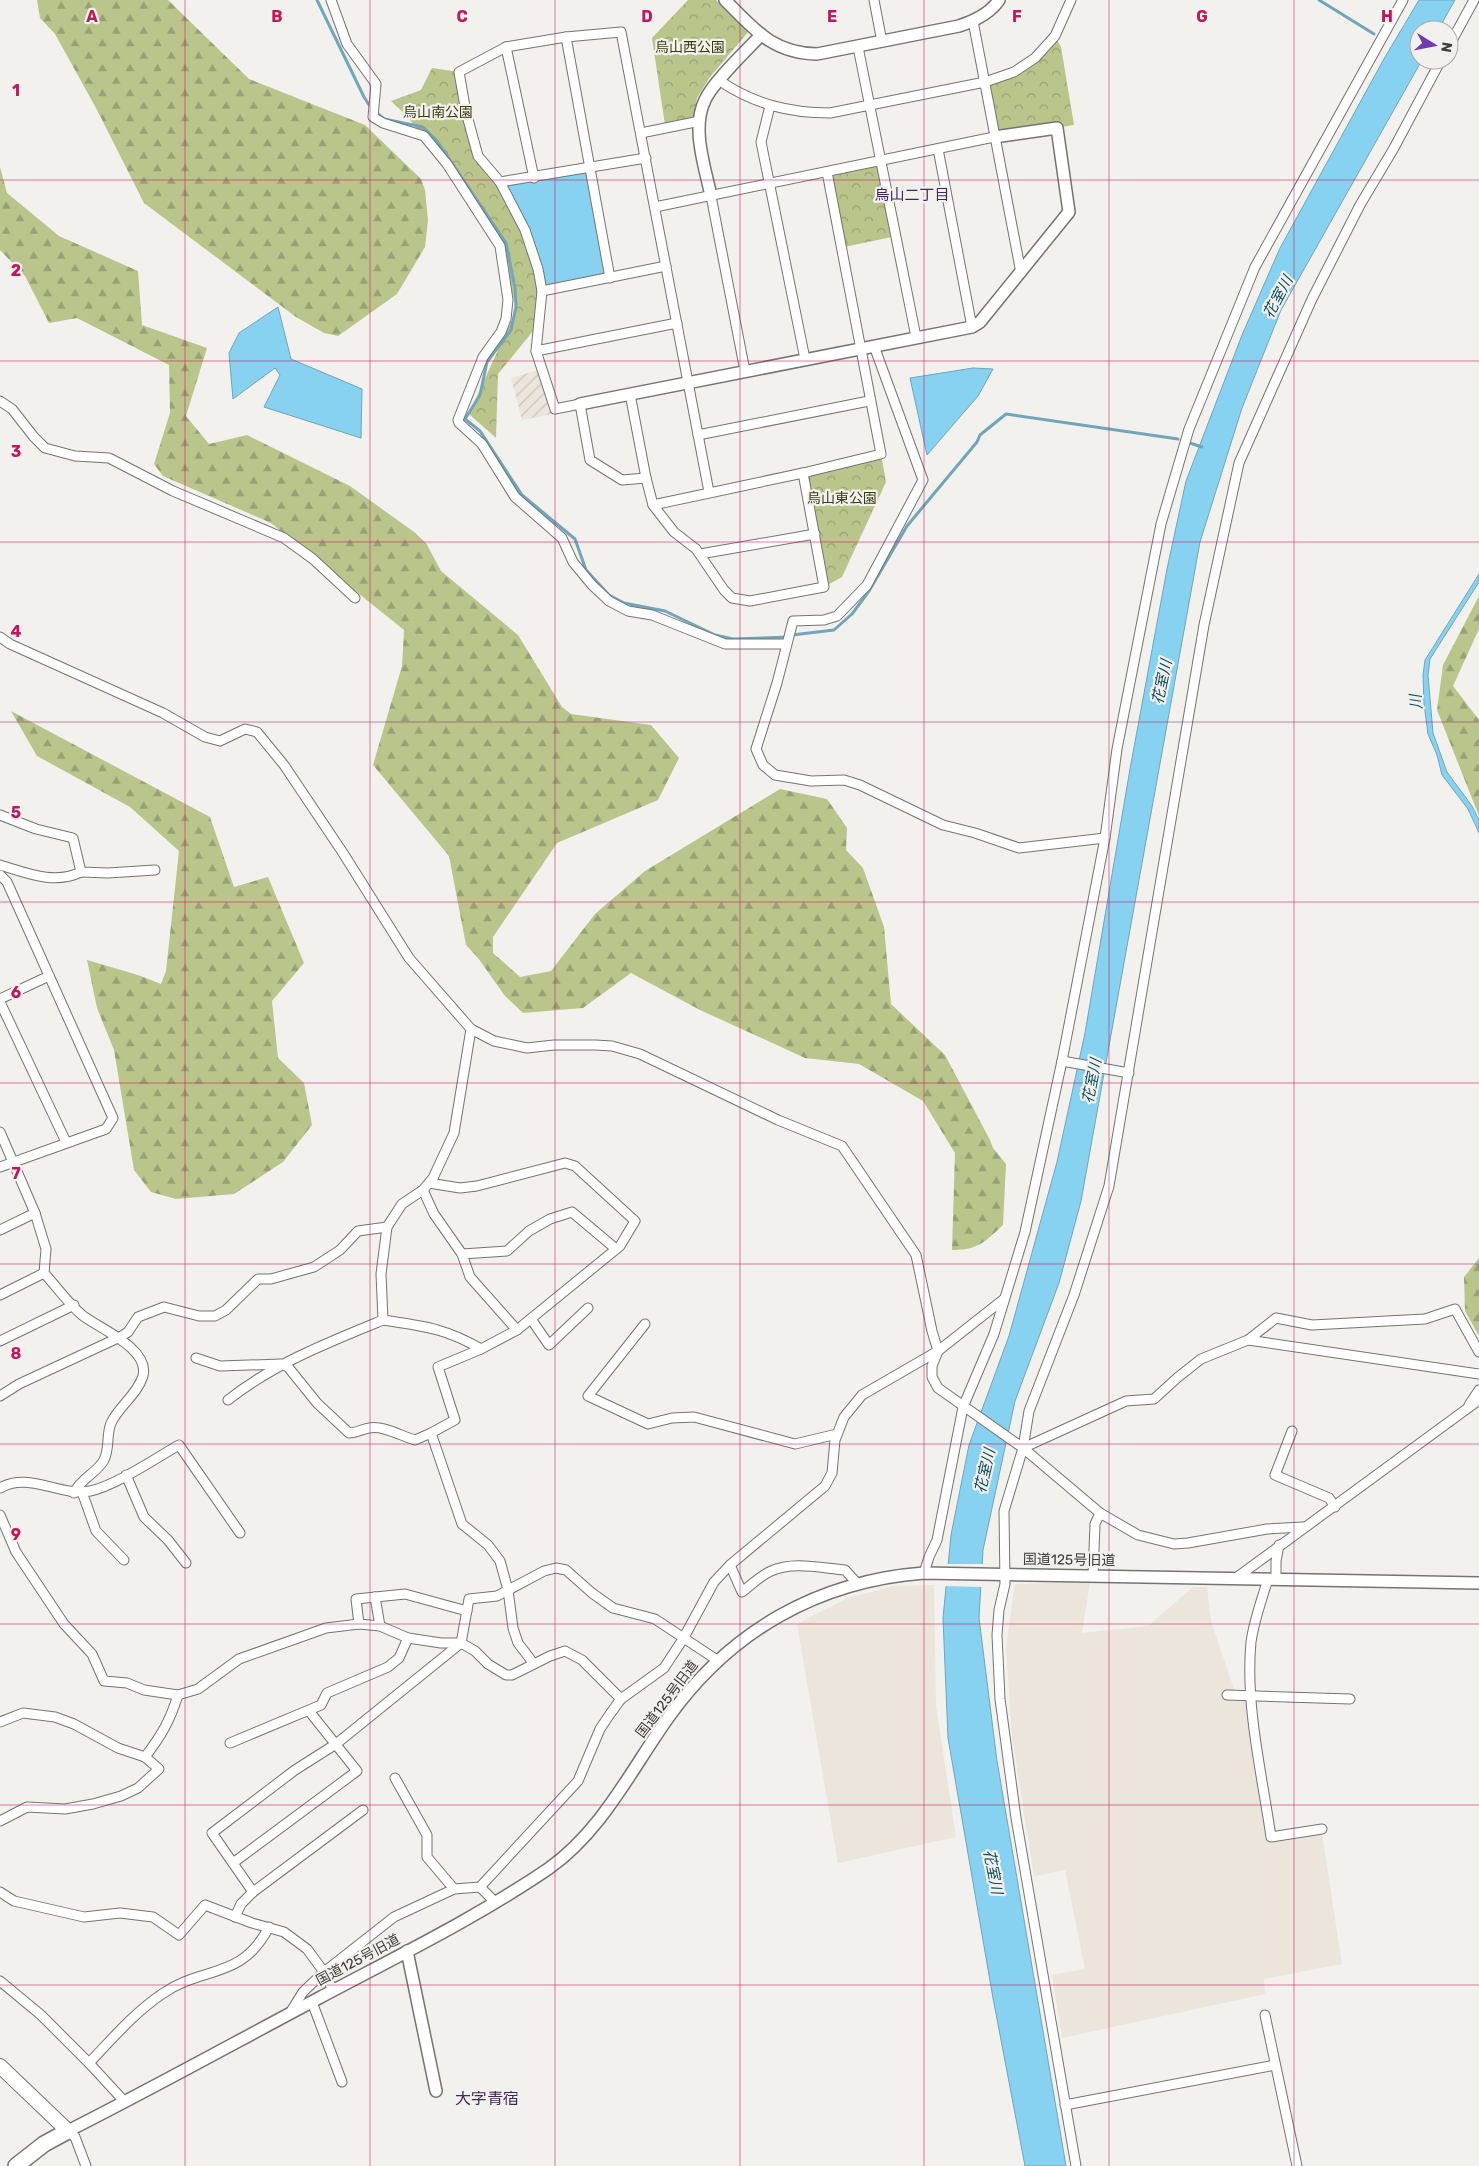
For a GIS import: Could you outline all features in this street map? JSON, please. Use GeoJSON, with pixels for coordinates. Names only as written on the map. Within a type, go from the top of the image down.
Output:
{"type":"FeatureCollection","features":[{"type":"Feature","properties":{"kind":"main road"},"geometry":{"type":"LineString","coordinates":[[0,2066],[68,2131],[44,2144],[16,2166]]}},
{"type":"Feature","properties":{"kind":"street"},"geometry":{"type":"LineString","coordinates":[[331,0],[346,44],[376,84],[373,117],[382,123],[424,136],[447,164],[500,246],[508,300],[506,319],[501,332],[483,357],[458,420],[459,423],[482,444],[515,496],[562,538],[573,562],[609,602],[628,610],[652,615],[725,644],[786,644]]}},
{"type":"Feature","properties":{"kind":"street"},"geometry":{"type":"LineString","coordinates":[[725,0],[761,35],[782,48],[805,54],[830,53],[959,26],[973,21],[989,11],[999,0]]}},
{"type":"Feature","properties":{"kind":"street"},"geometry":{"type":"LineString","coordinates":[[874,0],[882,42]]}},
{"type":"Feature","properties":{"kind":"street"},"geometry":{"type":"LineString","coordinates":[[720,81],[746,96],[770,106],[812,113],[870,106],[985,82],[1014,72],[1035,58],[1055,36],[1071,0]]}},
{"type":"Feature","properties":{"kind":"street"},"geometry":{"type":"LineString","coordinates":[[924,1573],[937,1540],[963,1407],[994,1334],[1025,1232],[1062,1060],[1105,838],[1117,749],[1161,524],[1189,429],[1255,267],[1403,0]]}},
{"type":"Feature","properties":{"kind":"street"},"geometry":{"type":"LineString","coordinates":[[1459,28],[1474,0]]}},
{"type":"Feature","properties":{"kind":"street"},"geometry":{"type":"LineString","coordinates":[[973,21],[1021,273]]}},
{"type":"Feature","properties":{"kind":"street"},"geometry":{"type":"LineString","coordinates":[[655,207],[994,137],[1057,128],[1069,212],[980,322],[972,327],[860,348],[688,383],[555,409],[536,351],[542,291],[538,269],[525,230],[500,182],[478,156],[466,112],[459,72],[506,47],[566,37],[620,32],[646,158],[655,207],[666,266],[677,323],[688,383],[710,492]]}},
{"type":"Feature","properties":{"kind":"street"},"geometry":{"type":"LineString","coordinates":[[745,371],[710,196],[700,136],[700,121],[705,100],[761,35]]}},
{"type":"Feature","properties":{"kind":"street"},"geometry":{"type":"LineString","coordinates":[[566,37],[610,278]]}},
{"type":"Feature","properties":{"kind":"street"},"geometry":{"type":"LineString","coordinates":[[506,47],[534,178]]}},
{"type":"Feature","properties":{"kind":"street"},"geometry":{"type":"LineString","coordinates":[[858,47],[916,338]]}},
{"type":"Feature","properties":{"kind":"street"},"geometry":{"type":"LineString","coordinates":[[1076,2166],[1016,1818],[1000,1699],[997,1635],[1004,1511],[1023,1448],[1029,1411],[1074,1295],[1109,1186],[1204,625],[1239,463],[1312,299],[1360,205],[1437,70]]}},
{"type":"Feature","properties":{"kind":"street"},"geometry":{"type":"LineString","coordinates":[[770,106],[761,142],[805,359]]}},
{"type":"Feature","properties":{"kind":"street"},"geometry":{"type":"LineString","coordinates":[[641,133],[700,121]]}},
{"type":"Feature","properties":{"kind":"street"},"geometry":{"type":"LineString","coordinates":[[938,149],[972,327]]}},
{"type":"Feature","properties":{"kind":"street"},"geometry":{"type":"LineString","coordinates":[[500,182],[534,178],[646,158]]}},
{"type":"Feature","properties":{"kind":"street"},"geometry":{"type":"LineString","coordinates":[[653,505],[803,473],[881,454],[826,172]]}},
{"type":"Feature","properties":{"kind":"street"},"geometry":{"type":"LineString","coordinates":[[542,291],[666,266]]}},
{"type":"Feature","properties":{"kind":"street"},"geometry":{"type":"LineString","coordinates":[[536,351],[677,323]]}},
{"type":"Feature","properties":{"kind":"street"},"geometry":{"type":"LineString","coordinates":[[874,346],[923,480],[867,585],[837,616],[824,620],[792,621],[777,683],[756,748],[763,765],[775,775],[811,781],[844,780],[860,785],[943,825],[975,833],[1019,848],[1105,838]]}},
{"type":"Feature","properties":{"kind":"street"},"geometry":{"type":"LineString","coordinates":[[630,394],[653,505],[674,532],[696,549],[724,590],[732,598],[750,601],[824,587],[803,473]]}},
{"type":"Feature","properties":{"kind":"street"},"geometry":{"type":"LineString","coordinates":[[0,401],[12,409],[45,448],[75,456],[109,458],[173,491],[284,538],[313,559],[355,598]]}},
{"type":"Feature","properties":{"kind":"street"},"geometry":{"type":"LineString","coordinates":[[698,434],[870,401]]}},
{"type":"Feature","properties":{"kind":"street"},"geometry":{"type":"LineString","coordinates":[[580,404],[590,460],[622,480],[646,478]]}},
{"type":"Feature","properties":{"kind":"street"},"geometry":{"type":"LineString","coordinates":[[700,554],[815,534]]}},
{"type":"Feature","properties":{"kind":"street"},"geometry":{"type":"LineString","coordinates":[[0,637],[10,644],[163,713],[205,737],[220,741],[245,729],[257,732],[290,773],[343,852],[409,958],[471,1029],[494,1041],[527,1048],[595,1044],[612,1046],[640,1054],[778,1120],[842,1146],[916,1255],[938,1352],[932,1366],[932,1377],[938,1388],[1023,1448],[1100,1513],[1138,1535],[1174,1544],[1267,1529],[1303,1527]]}},
{"type":"Feature","properties":{"kind":"street"},"geometry":{"type":"LineString","coordinates":[[0,815],[36,830],[73,838],[81,872]]}},
{"type":"Feature","properties":{"kind":"street"},"geometry":{"type":"LineString","coordinates":[[0,865],[47,878],[68,878],[81,872],[108,873],[154,870]]}},
{"type":"Feature","properties":{"kind":"street"},"geometry":{"type":"LineString","coordinates":[[0,875],[7,882],[113,1118],[106,1129],[0,1167]]}},
{"type":"Feature","properties":{"kind":"street"},"geometry":{"type":"LineString","coordinates":[[49,976],[0,1000],[66,1142]]}},
{"type":"Feature","properties":{"kind":"street"},"geometry":{"type":"LineString","coordinates":[[383,1320],[381,1274],[388,1227],[402,1204],[426,1186],[433,1178],[454,1133],[471,1029]]}},
{"type":"Feature","properties":{"kind":"street"},"geometry":{"type":"LineString","coordinates":[[1062,1060],[1129,1073]]}},
{"type":"Feature","properties":{"kind":"street"},"geometry":{"type":"LineString","coordinates":[[0,1132],[35,1213],[46,1249],[44,1272],[83,1315],[120,1337],[142,1362],[144,1374],[129,1399],[112,1421],[108,1432],[108,1452],[104,1461],[92,1475],[76,1488],[96,1531],[124,1560]]}},
{"type":"Feature","properties":{"kind":"street"},"geometry":{"type":"LineString","coordinates":[[196,1358],[220,1366],[281,1364],[288,1367],[317,1403],[349,1433],[356,1433],[369,1428],[379,1428],[415,1440],[455,1420],[438,1367],[481,1349],[517,1330],[616,1249],[635,1222],[575,1166],[565,1163],[477,1186],[460,1188],[426,1186]]}},
{"type":"Feature","properties":{"kind":"street"},"geometry":{"type":"LineString","coordinates":[[426,1186],[434,1214],[462,1254],[470,1277],[517,1330]]}},
{"type":"Feature","properties":{"kind":"street"},"geometry":{"type":"LineString","coordinates":[[462,1254],[507,1251],[529,1231],[550,1219],[572,1212],[616,1249]]}},
{"type":"Feature","properties":{"kind":"street"},"geometry":{"type":"LineString","coordinates":[[0,1230],[35,1213]]}},
{"type":"Feature","properties":{"kind":"street"},"geometry":{"type":"LineString","coordinates":[[0,1396],[19,1384],[120,1337],[128,1332],[138,1317],[164,1307],[199,1316],[215,1316],[226,1310],[258,1279],[271,1278],[314,1267],[340,1250],[358,1231],[388,1227]]}},
{"type":"Feature","properties":{"kind":"street"},"geometry":{"type":"LineString","coordinates":[[0,1295],[44,1272]]}},
{"type":"Feature","properties":{"kind":"street"},"geometry":{"type":"LineString","coordinates":[[290,2013],[303,1992],[324,1972],[394,1917],[454,1889],[480,1887],[578,1781],[600,1729],[620,1699],[664,1668],[683,1639],[709,1590],[730,1565],[826,1486],[832,1472],[837,1434],[844,1418],[862,1395],[938,1352],[1006,1297]]}},
{"type":"Feature","properties":{"kind":"street"},"geometry":{"type":"LineString","coordinates":[[0,1341],[74,1305]]}},
{"type":"Feature","properties":{"kind":"street"},"geometry":{"type":"LineString","coordinates":[[530,1319],[549,1345],[588,1308]]}},
{"type":"Feature","properties":{"kind":"street"},"geometry":{"type":"LineString","coordinates":[[1023,1448],[1126,1401],[1154,1399],[1176,1378],[1201,1360],[1248,1340],[1276,1318],[1312,1324],[1426,1319],[1455,1309],[1479,1352]]}},
{"type":"Feature","properties":{"kind":"street"},"geometry":{"type":"LineString","coordinates":[[228,1400],[249,1383],[281,1364],[383,1320],[432,1327],[461,1338],[481,1349]]}},
{"type":"Feature","properties":{"kind":"street"},"geometry":{"type":"LineString","coordinates":[[645,1324],[588,1396],[648,1424],[672,1418],[694,1417],[795,1444],[837,1434]]}},
{"type":"Feature","properties":{"kind":"street"},"geometry":{"type":"LineString","coordinates":[[1248,1340],[1479,1374]]}},
{"type":"Feature","properties":{"kind":"street"},"geometry":{"type":"LineString","coordinates":[[1466,1409],[1479,1390]]}},
{"type":"Feature","properties":{"kind":"street"},"geometry":{"type":"LineString","coordinates":[[1236,1578],[1303,1527],[1335,1507],[1479,1400]]}},
{"type":"Feature","properties":{"kind":"street"},"geometry":{"type":"LineString","coordinates":[[1466,1409],[1479,1407]]}},
{"type":"Feature","properties":{"kind":"street"},"geometry":{"type":"LineString","coordinates":[[1292,1431],[1275,1475],[1329,1498],[1335,1507]]}},
{"type":"Feature","properties":{"kind":"street"},"geometry":{"type":"LineString","coordinates":[[431,1433],[462,1524],[488,1545],[500,1561],[508,1590],[513,1628],[518,1643],[534,1664]]}},
{"type":"Feature","properties":{"kind":"street"},"geometry":{"type":"LineString","coordinates":[[0,1488],[27,1481],[78,1492],[106,1486],[179,1445],[240,1533]]}},
{"type":"Feature","properties":{"kind":"street"},"geometry":{"type":"LineString","coordinates":[[126,1475],[144,1517],[168,1540],[186,1563]]}},
{"type":"Feature","properties":{"kind":"street"},"geometry":{"type":"LineString","coordinates":[[1093,1576],[1095,1524],[1100,1513]]}},
{"type":"Feature","properties":{"kind":"street"},"geometry":{"type":"LineString","coordinates":[[0,1515],[16,1552],[64,1624],[92,1654],[104,1681],[127,1683],[144,1690],[178,1695],[198,1689],[239,1659],[326,1628],[359,1624],[380,1626],[408,1638],[461,1643],[475,1651],[488,1664],[506,1675],[512,1675],[550,1656],[565,1651],[582,1660],[620,1699]]}},
{"type":"Feature","properties":{"kind":"street"},"geometry":{"type":"LineString","coordinates":[[1279,1545],[1272,1579],[1256,1619],[1251,1643],[1251,1697],[1271,1836],[1322,1829]]}},
{"type":"Feature","properties":{"kind":"street"},"geometry":{"type":"LineString","coordinates":[[730,1565],[742,1592],[769,1572],[780,1568],[798,1566],[845,1570],[857,1583]]}},
{"type":"Feature","properties":{"kind":"street"},"geometry":{"type":"LineString","coordinates":[[253,1892],[212,1833],[295,1770],[336,1744],[461,1643],[469,1599],[498,1596],[544,1571],[556,1568],[566,1570],[592,1593],[614,1608],[655,1619],[717,1660]]}},
{"type":"Feature","properties":{"kind":"street","name":"国道125号旧道"},"geometry":{"type":"LineString","coordinates":[[68,2131],[407,1951],[495,1902],[551,1866],[584,1838],[617,1796],[674,1710],[717,1660],[750,1634],[796,1607],[857,1583],[890,1576],[924,1573],[1479,1583]]}},
{"type":"Feature","properties":{"kind":"street"},"geometry":{"type":"LineString","coordinates":[[359,1624],[356,1599],[405,1594],[467,1611]]}},
{"type":"Feature","properties":{"kind":"street"},"geometry":{"type":"LineString","coordinates":[[375,1597],[380,1626]]}},
{"type":"Feature","properties":{"kind":"street"},"geometry":{"type":"LineString","coordinates":[[230,1743],[309,1711],[321,1705],[327,1693],[388,1667],[399,1658],[408,1638]]}},
{"type":"Feature","properties":{"kind":"street"},"geometry":{"type":"LineString","coordinates":[[145,1757],[164,1732],[172,1716],[178,1695]]}},
{"type":"Feature","properties":{"kind":"street"},"geometry":{"type":"LineString","coordinates":[[1227,1695],[1350,1699]]}},
{"type":"Feature","properties":{"kind":"street"},"geometry":{"type":"LineString","coordinates":[[233,1864],[357,1771],[309,1711]]}},
{"type":"Feature","properties":{"kind":"street"},"geometry":{"type":"LineString","coordinates":[[0,1722],[23,1712],[55,1717],[74,1724],[118,1748],[145,1757],[159,1769],[138,1788],[93,1804],[65,1808],[27,1807],[0,1821]]}},
{"type":"Feature","properties":{"kind":"street"},"geometry":{"type":"LineString","coordinates":[[395,1778],[428,1835],[426,1857],[454,1889]]}},
{"type":"Feature","properties":{"kind":"street"},"geometry":{"type":"LineString","coordinates":[[235,1917],[241,1904],[253,1892],[363,1810]]}},
{"type":"Feature","properties":{"kind":"street"},"geometry":{"type":"LineString","coordinates":[[480,1887],[495,1902]]}},
{"type":"Feature","properties":{"kind":"street"},"geometry":{"type":"LineString","coordinates":[[0,1892],[14,1901],[84,1916],[120,1913],[154,1917],[179,1934],[205,1905],[235,1917],[284,1932],[307,1949],[324,1972],[333,1990]]}},
{"type":"Feature","properties":{"kind":"street"},"geometry":{"type":"LineString","coordinates":[[89,2063],[139,2011],[162,1993],[179,1984],[231,1967],[242,1961],[261,1942],[268,1927]]}},
{"type":"Feature","properties":{"kind":"street"},"geometry":{"type":"LineString","coordinates":[[407,1951],[436,2091]]}},
{"type":"Feature","properties":{"kind":"street"},"geometry":{"type":"LineString","coordinates":[[0,1981],[41,2015],[89,2063],[124,2102]]}},
{"type":"Feature","properties":{"kind":"street"},"geometry":{"type":"LineString","coordinates":[[312,2002],[342,2082]]}},
{"type":"Feature","properties":{"kind":"street"},"geometry":{"type":"LineString","coordinates":[[1265,2015],[1297,2166]]}},
{"type":"Feature","properties":{"kind":"street"},"geometry":{"type":"LineString","coordinates":[[1065,2105],[1275,2065]]}},
{"type":"Feature","properties":{"kind":"street"},"geometry":{"type":"LineString","coordinates":[[68,2131],[75,2137],[86,2166]]}},
{"type":"Feature","properties":{"kind":"street"},"geometry":{"type":"LineString","coordinates":[[82,2152],[92,2158]]}},
{"type":"Feature","properties":{"kind":"shaded area"},"geometry":{"type":"Polygon","coordinates":[[[538,370],[552,414],[522,420],[511,378],[538,370]]]}},
{"type":"Feature","properties":{"kind":"shaded area"},"geometry":{"type":"Polygon","coordinates":[[[1090,1582],[1082,1633],[1148,1626],[1193,1587],[1207,1587],[1211,1621],[1234,1689],[1250,1700],[1273,1836],[1322,1834],[1342,1964],[1264,1979],[1265,1994],[1062,2038],[1052,1975],[1085,1969],[1065,1870],[1034,1876],[1012,1737],[1006,1647],[1015,1584],[1090,1582]]]}},
{"type":"Feature","properties":{"kind":"shaded area"},"geometry":{"type":"Polygon","coordinates":[[[934,1585],[936,1706],[956,1837],[838,1863],[797,1624],[848,1598],[894,1586],[934,1585]]]}},
{"type":"Feature","properties":{"kind":"green space"},"geometry":{"type":"Polygon","coordinates":[[[37,0],[168,0],[249,79],[365,125],[421,179],[425,190],[428,220],[425,247],[397,294],[338,336],[324,333],[296,317],[144,203],[96,108],[55,34],[40,18],[37,0]]]}},
{"type":"Feature","properties":{"kind":"green space","name":"烏山西公園"},"geometry":{"type":"Polygon","coordinates":[[[688,0],[716,0],[749,31],[710,77],[697,98],[694,119],[665,125],[652,38],[688,0]]]}},
{"type":"Feature","properties":{"kind":"green space"},"geometry":{"type":"Polygon","coordinates":[[[1055,36],[1061,47],[1074,125],[994,137],[985,82],[1014,72],[1055,36]]]}},
{"type":"Feature","properties":{"kind":"green space","name":"烏山南公園"},"geometry":{"type":"Polygon","coordinates":[[[432,68],[459,72],[478,156],[500,182],[538,269],[538,325],[498,374],[496,438],[469,414],[517,308],[492,233],[408,117],[391,101],[421,90],[432,68]]]}},
{"type":"Feature","properties":{"kind":"green space"},"geometry":{"type":"Polygon","coordinates":[[[878,166],[892,237],[844,247],[831,182],[834,175],[878,166]]]}},
{"type":"Feature","properties":{"kind":"green space"},"geometry":{"type":"Polygon","coordinates":[[[0,167],[7,193],[59,236],[138,271],[142,325],[207,348],[186,416],[209,444],[247,435],[350,486],[414,532],[426,543],[441,571],[518,635],[562,707],[571,714],[651,725],[679,758],[658,800],[557,843],[493,937],[493,953],[520,977],[551,971],[595,914],[645,871],[780,789],[827,799],[847,828],[846,850],[863,868],[884,927],[891,1004],[945,1055],[993,1148],[1006,1164],[1003,1225],[997,1231],[975,1247],[952,1250],[955,1153],[923,1101],[859,1064],[805,1058],[700,1010],[631,973],[583,1008],[523,1013],[505,996],[478,958],[466,945],[449,856],[373,765],[402,666],[404,630],[271,523],[163,476],[154,464],[170,413],[169,365],[77,318],[49,323],[25,276],[0,250],[0,167]]]}},
{"type":"Feature","properties":{"kind":"green space","name":"烏山東公園"},"geometry":{"type":"Polygon","coordinates":[[[881,454],[886,482],[842,577],[824,587],[803,473],[881,454]]]}},
{"type":"Feature","properties":{"kind":"green space"},"geometry":{"type":"Polygon","coordinates":[[[1479,596],[1479,629],[1453,686],[1479,720],[1479,816],[1437,710],[1443,665],[1479,596]]]}},
{"type":"Feature","properties":{"kind":"green space"},"geometry":{"type":"Polygon","coordinates":[[[11,711],[210,817],[234,887],[268,877],[304,963],[272,1001],[278,1058],[304,1083],[312,1125],[283,1162],[234,1194],[176,1199],[151,1192],[134,1170],[114,1050],[97,1008],[87,960],[161,984],[166,971],[179,851],[130,807],[37,756],[11,711]]]}},
{"type":"Feature","properties":{"kind":"green space"},"geometry":{"type":"Polygon","coordinates":[[[1479,1258],[1479,1336],[1465,1311],[1464,1277],[1479,1258]]]}},
{"type":"Feature","properties":{"kind":"water","name":"花室川"},"geometry":{"type":"Polygon","coordinates":[[[1419,0],[1455,0],[1444,20],[1409,20],[1409,70],[1416,70],[1281,310],[1242,408],[1200,542],[1081,1201],[1059,1283],[1015,1401],[983,1550],[979,1618],[997,1761],[1066,2166],[1025,2166],[993,1998],[948,1738],[943,1618],[951,1535],[969,1445],[1009,1336],[1057,1162],[1085,1033],[1130,769],[1167,569],[1186,481],[1242,335],[1280,248],[1385,57],[1419,0]]]}},
{"type":"Feature","properties":{"kind":"water"},"geometry":{"type":"Polygon","coordinates":[[[590,170],[609,280],[539,292],[538,269],[500,186],[590,170]]]}},
{"type":"Feature","properties":{"kind":"water"},"geometry":{"type":"Polygon","coordinates":[[[278,307],[291,359],[362,389],[361,438],[264,407],[280,375],[275,368],[233,399],[229,353],[239,333],[278,307]]]}},
{"type":"Feature","properties":{"kind":"water"},"geometry":{"type":"Polygon","coordinates":[[[973,368],[993,369],[978,396],[927,455],[910,378],[973,368]]]}},
{"type":"Feature","properties":{"kind":"water"},"geometry":{"type":"Polygon","coordinates":[[[1479,574],[1479,582],[1430,659],[1428,675],[1433,733],[1447,772],[1472,806],[1479,820],[1479,833],[1468,809],[1442,775],[1437,755],[1428,734],[1423,675],[1425,660],[1479,574]]]}},
{"type":"Feature","properties":{"kind":"pier"},"geometry":{"type":"Polygon","coordinates":[[[946,1564],[984,1564],[983,1587],[943,1586],[946,1564]]]}},
{"type":"Feature","properties":{"kind":"waterway"},"geometry":{"type":"LineString","coordinates":[[317,0],[371,108],[384,119],[423,127],[437,141],[506,243],[515,288],[516,307],[511,330],[487,362],[480,395],[465,419],[480,431],[522,495],[575,539],[586,570],[609,595],[624,603],[665,611],[715,635],[733,639],[789,637],[792,635],[834,630],[852,614],[869,591],[907,526],[977,442],[980,435],[1006,414],[1178,439]]}},
{"type":"Feature","properties":{"kind":"waterway"},"geometry":{"type":"LineString","coordinates":[[1319,0],[1374,34]]}},
{"type":"Feature","properties":{"kind":"waterway"},"geometry":{"type":"LineString","coordinates":[[1190,443],[1202,447]]}},
{"type":"Feature","properties":{"kind":"district","name":"烏山二丁目"},"geometry":{"type":"Point","coordinates":[912,195]}},
{"type":"Feature","properties":{"kind":"district","name":"大字青宿"},"geometry":{"type":"Point","coordinates":[487,2098]}},
{"type":"Feature","properties":{"kind":"water label","name":"川"},"geometry":{"type":"Point","coordinates":[1416,702]}}]}
